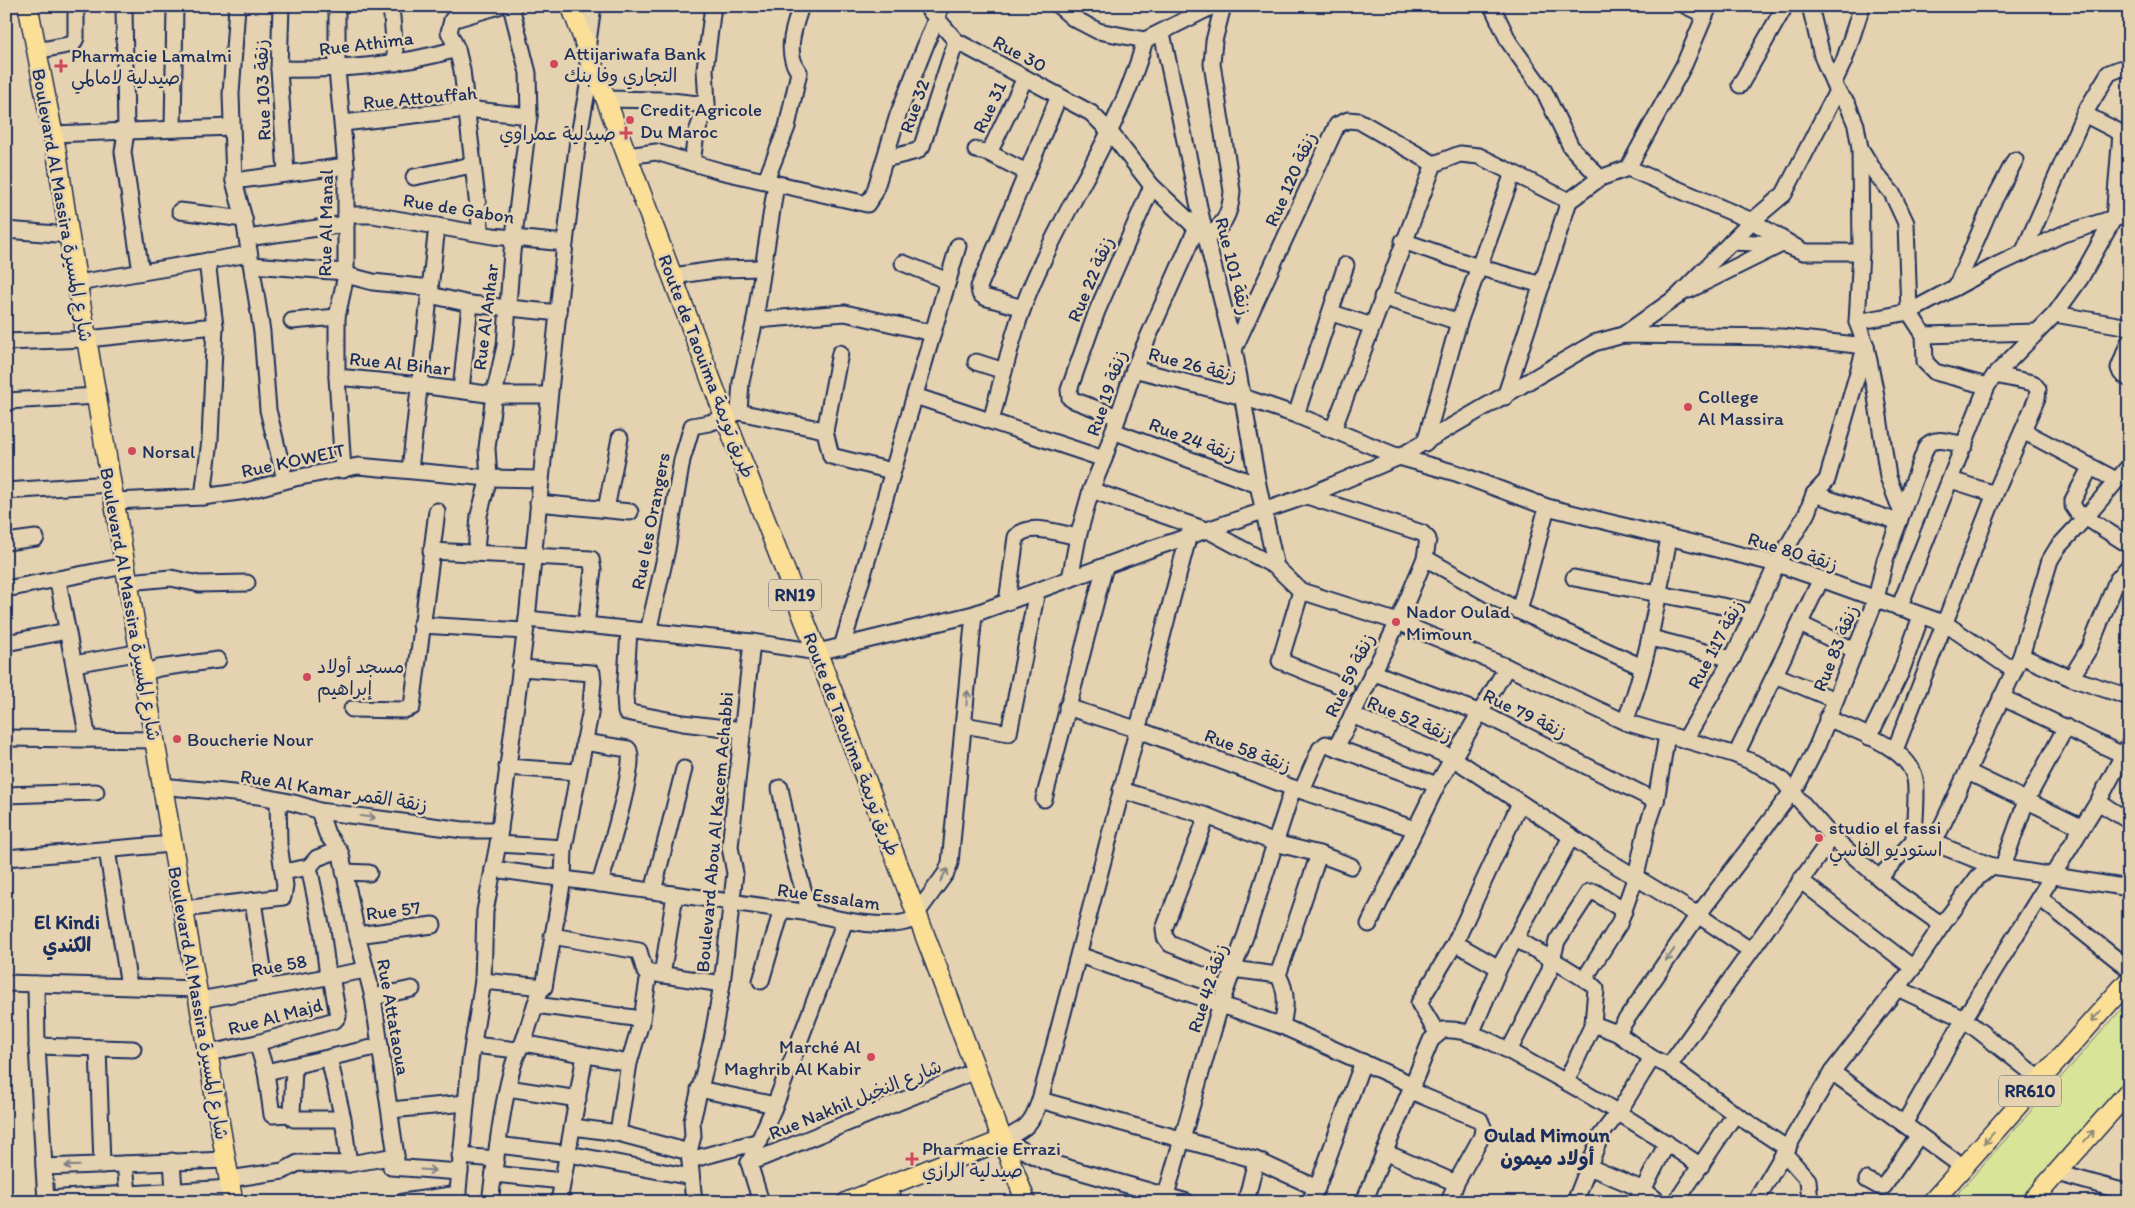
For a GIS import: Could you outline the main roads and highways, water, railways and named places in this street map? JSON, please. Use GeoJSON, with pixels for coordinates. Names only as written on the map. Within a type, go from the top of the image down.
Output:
{"type":"FeatureCollection","features":[{"type":"Feature","properties":{"kind":"main road","name":"Boulevard Al Massira شارع المسيرة"},"geometry":{"type":"LineString","coordinates":[[28,6],[53,134],[98,396],[231,1189]]}},
{"type":"Feature","properties":{"kind":"main road","name":"Route de Taouima طريق تويمة"},"geometry":{"type":"LineString","coordinates":[[570,6],[673,276],[732,414],[916,916],[1026,1202]]}},
{"type":"Feature","properties":{"kind":"main road","name":"RR610"},"geometry":{"type":"LineString","coordinates":[[1932,1202],[2129,980]]}},
{"type":"Feature","properties":{"kind":"main road"},"geometry":{"type":"LineString","coordinates":[[2031,1202],[2129,1091]]}},
{"type":"Feature","properties":{"kind":"main road"},"geometry":{"type":"LineString","coordinates":[[847,1202],[892,1194],[1003,1140]]}},
{"type":"Feature","properties":{"kind":"place","name":"Attijariwafa Bank التجاري وفا بنك"},"geometry":{"type":"Point","coordinates":[554,64]}},
{"type":"Feature","properties":{"kind":"place","name":"Pharmacie Lamalmi صيدلية لامالمي"},"geometry":{"type":"Point","coordinates":[61,66]}},
{"type":"Feature","properties":{"kind":"place","name":"Credit Agricole Du Maroc"},"geometry":{"type":"Point","coordinates":[630,120]}},
{"type":"Feature","properties":{"kind":"place","name":"صيدلية عمراوي"},"geometry":{"type":"Point","coordinates":[626,133]}},
{"type":"Feature","properties":{"kind":"place","name":"College Al Massira"},"geometry":{"type":"Point","coordinates":[1688,407]}},
{"type":"Feature","properties":{"kind":"place","name":"Norsal"},"geometry":{"type":"Point","coordinates":[132,451]}},
{"type":"Feature","properties":{"kind":"place","name":"Nador Oulad Mimoun"},"geometry":{"type":"Point","coordinates":[1396,622]}},
{"type":"Feature","properties":{"kind":"place","name":"مسجد أولاد إبراهيم"},"geometry":{"type":"Point","coordinates":[307,677]}},
{"type":"Feature","properties":{"kind":"place","name":"Boucherie Nour"},"geometry":{"type":"Point","coordinates":[177,739]}},
{"type":"Feature","properties":{"kind":"place","name":"studio el fassi استوديو الفاسي"},"geometry":{"type":"Point","coordinates":[1819,838]}},
{"type":"Feature","properties":{"kind":"place","name":"Marché Al Maghrib Al Kabir"},"geometry":{"type":"Point","coordinates":[871,1057]}},
{"type":"Feature","properties":{"kind":"place","name":"Pharmacie Errazi صيدلية الرازي"},"geometry":{"type":"Point","coordinates":[912,1159]}},
{"type":"Feature","properties":{"kind":"district","name":"El Kindi الكندي"},"geometry":{"type":"Point","coordinates":[67,934]}},
{"type":"Feature","properties":{"kind":"district","name":"Oulad Mimoun أولاد ميمون"},"geometry":{"type":"Point","coordinates":[1547,1146]}}]}
